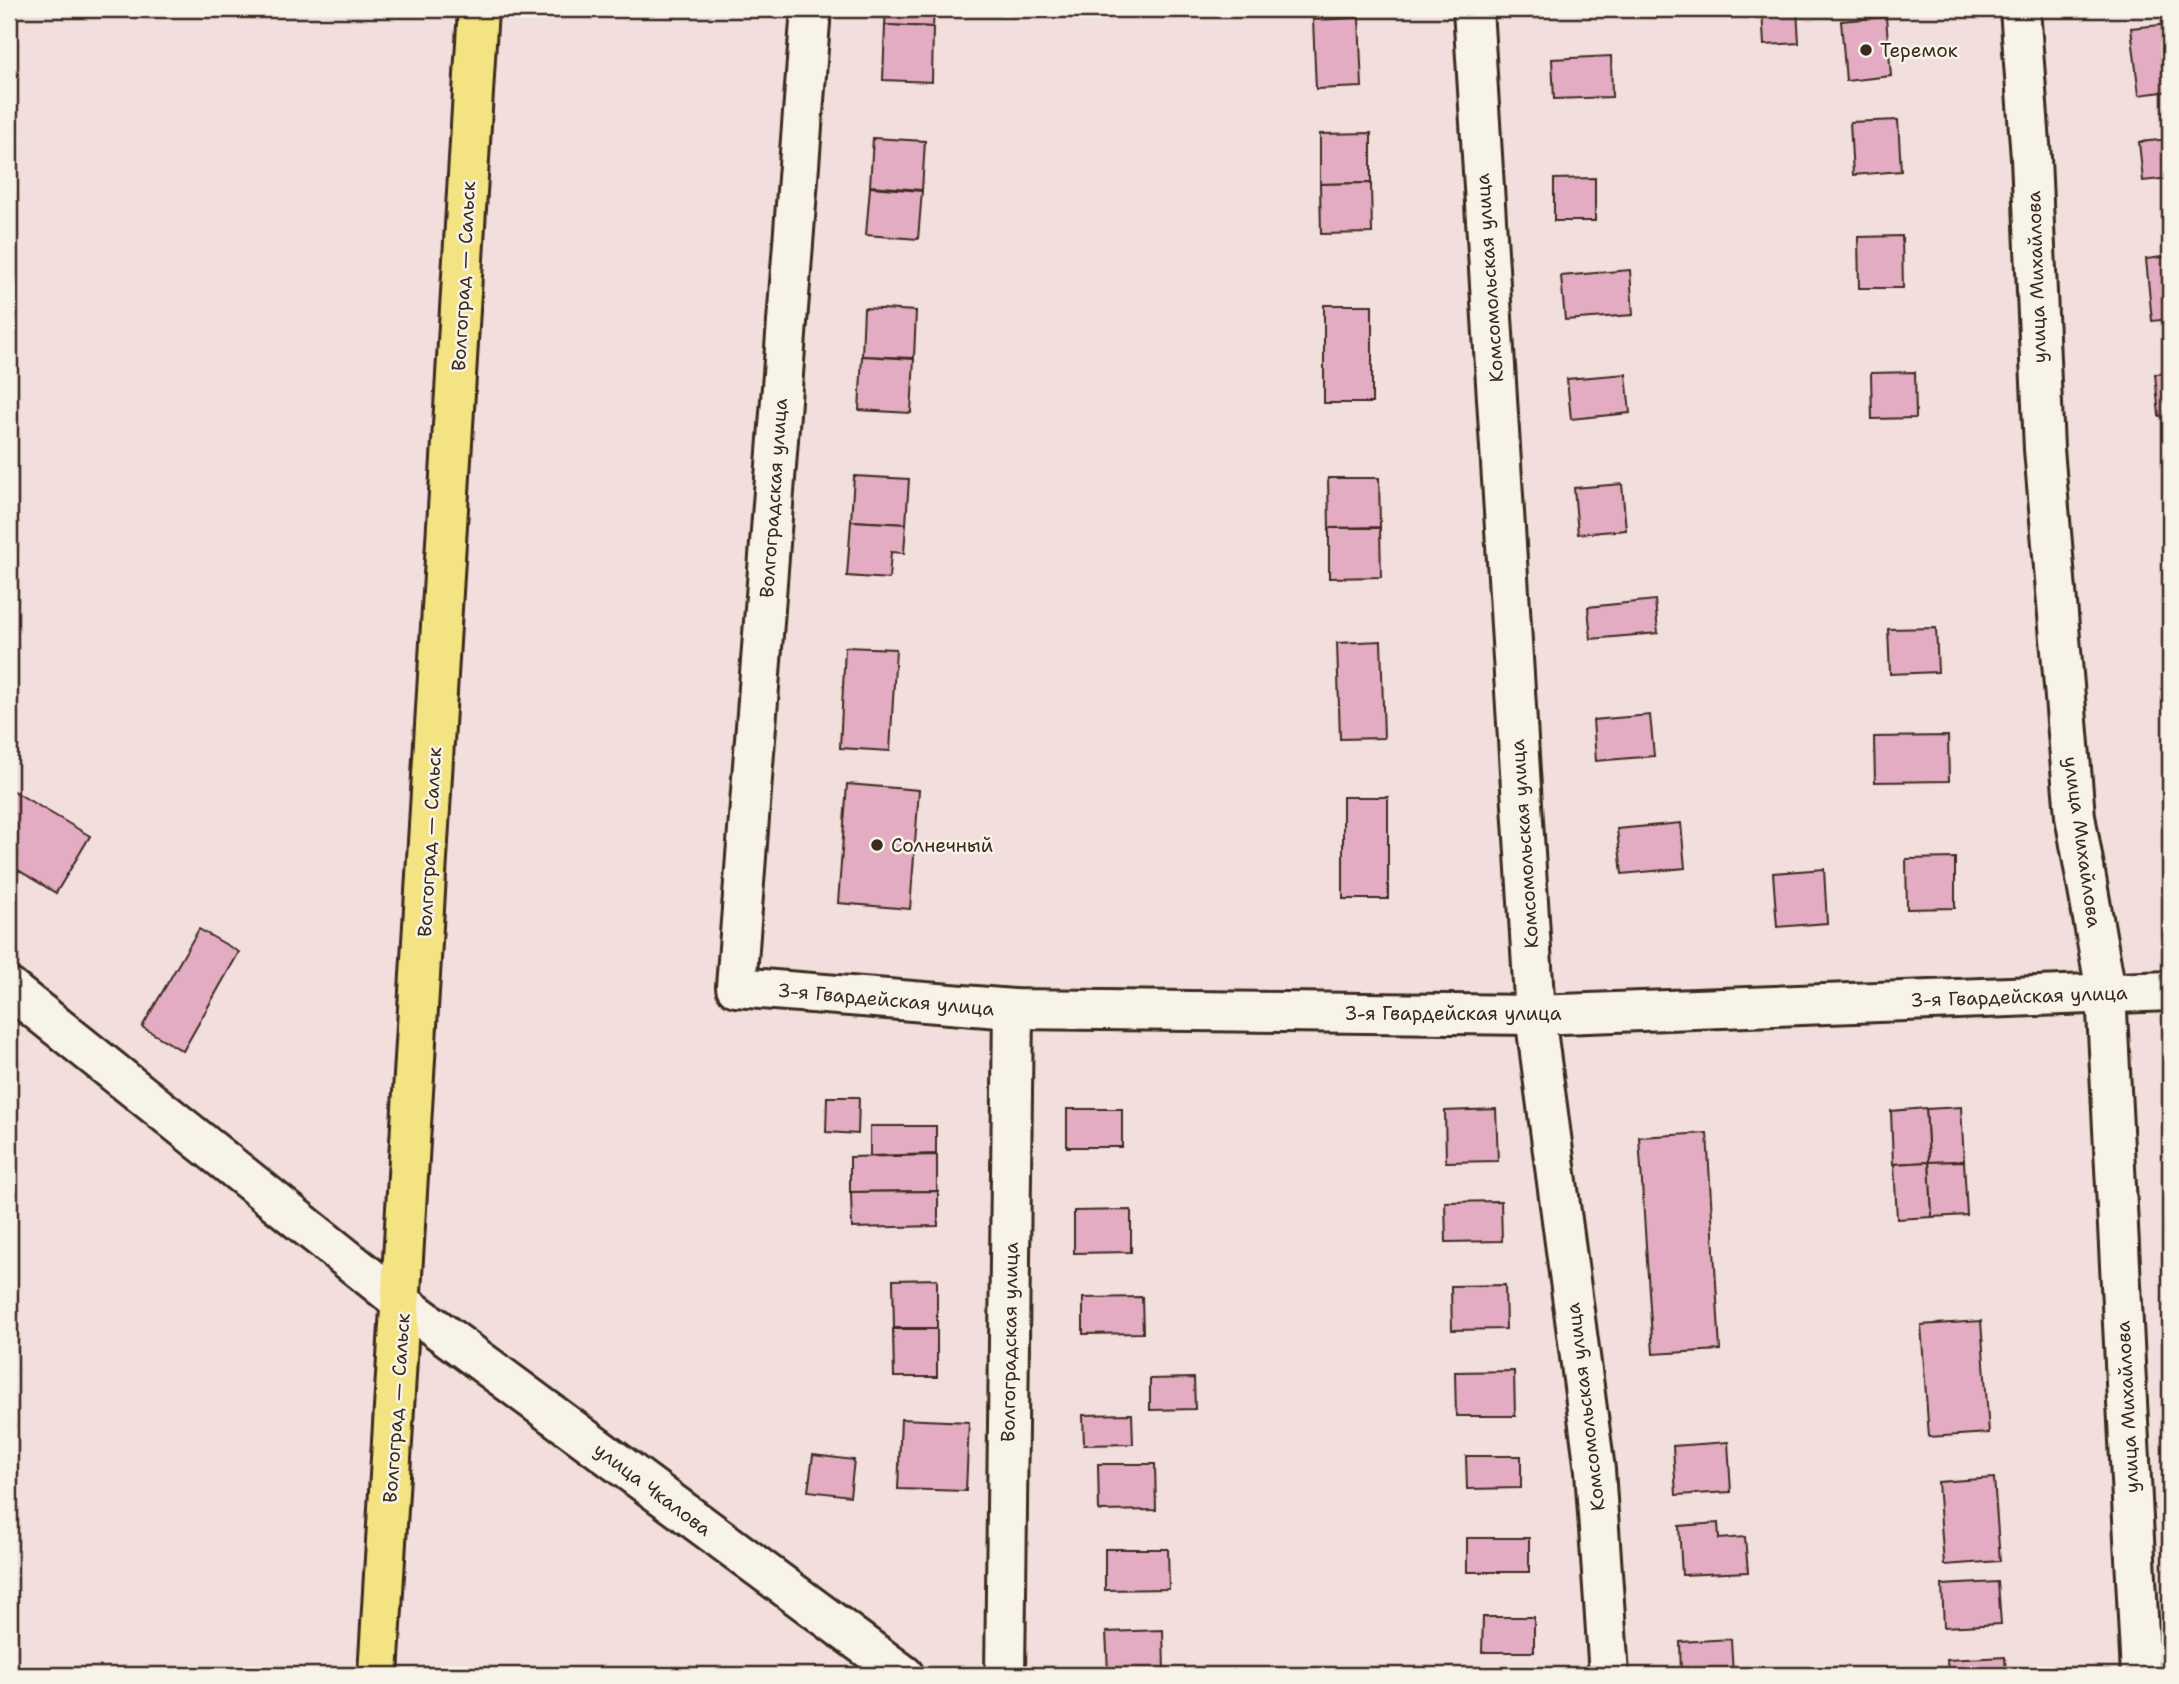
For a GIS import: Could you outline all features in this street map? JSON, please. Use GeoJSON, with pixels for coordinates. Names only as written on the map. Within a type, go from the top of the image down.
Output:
{"type":"FeatureCollection","features":[{"type":"Feature","properties":{"kind":"main road","name":"Волгоград — Сальск"},"geometry":{"type":"LineString","coordinates":[[378,1675],[478,9]]}},
{"type":"Feature","properties":{"kind":"street","name":"Волгоградская улица"},"geometry":{"type":"LineString","coordinates":[[736,988],[811,9]]}},
{"type":"Feature","properties":{"kind":"street","name":"Комсомольская улица"},"geometry":{"type":"LineString","coordinates":[[1473,9],[1535,1015],[1595,1470],[1609,1675]]}},
{"type":"Feature","properties":{"kind":"street","name":"улица Михайлова"},"geometry":{"type":"LineString","coordinates":[[2020,9],[2031,158],[2044,449],[2074,803],[2106,992],[2141,1675]]}},
{"type":"Feature","properties":{"kind":"street","name":"улица Чкалова"},"geometry":{"type":"LineString","coordinates":[[9,988],[402,1303],[904,1675]]}},
{"type":"Feature","properties":{"kind":"street","name":"3-я Гвардейская улица"},"geometry":{"type":"LineString","coordinates":[[736,988],[1013,1009],[1535,1015],[2170,990]]}},
{"type":"Feature","properties":{"kind":"street","name":"Волгоградская улица"},"geometry":{"type":"LineString","coordinates":[[1006,1675],[1013,1009]]}},
{"type":"Feature","properties":{"kind":"building"},"geometry":{"type":"Polygon","coordinates":[[[886,9],[934,9],[933,27],[885,25],[886,9]]]}},
{"type":"Feature","properties":{"kind":"building"},"geometry":{"type":"Polygon","coordinates":[[[1312,9],[1359,9],[1359,18],[1313,20],[1312,9]]]}},
{"type":"Feature","properties":{"kind":"building"},"geometry":{"type":"Polygon","coordinates":[[[1762,9],[1797,9],[1799,43],[1764,45],[1762,9]]]}},
{"type":"Feature","properties":{"kind":"building"},"geometry":{"type":"Polygon","coordinates":[[[1886,17],[1891,76],[1846,81],[1841,21],[1886,17]]]}},
{"type":"Feature","properties":{"kind":"building"},"geometry":{"type":"Polygon","coordinates":[[[1359,18],[1362,87],[1316,89],[1313,20],[1359,18]]]}},
{"type":"Feature","properties":{"kind":"building"},"geometry":{"type":"Polygon","coordinates":[[[2170,24],[2170,91],[2139,95],[2131,28],[2170,24]]]}},
{"type":"Feature","properties":{"kind":"building"},"geometry":{"type":"Polygon","coordinates":[[[885,25],[933,27],[932,82],[883,80],[885,25]]]}},
{"type":"Feature","properties":{"kind":"building"},"geometry":{"type":"Polygon","coordinates":[[[1611,56],[1612,97],[1554,99],[1552,59],[1611,56]]]}},
{"type":"Feature","properties":{"kind":"building"},"geometry":{"type":"Polygon","coordinates":[[[1898,120],[1901,171],[1853,175],[1850,122],[1898,120]]]}},
{"type":"Feature","properties":{"kind":"building"},"geometry":{"type":"Polygon","coordinates":[[[1371,133],[1371,183],[1320,184],[1320,134],[1371,133]]]}},
{"type":"Feature","properties":{"kind":"building"},"geometry":{"type":"Polygon","coordinates":[[[873,138],[925,141],[922,190],[870,186],[873,138]]]}},
{"type":"Feature","properties":{"kind":"building"},"geometry":{"type":"Polygon","coordinates":[[[2170,139],[2170,178],[2143,181],[2139,142],[2170,139]]]}},
{"type":"Feature","properties":{"kind":"building"},"geometry":{"type":"Polygon","coordinates":[[[1595,178],[1595,221],[1554,221],[1554,179],[1595,178]]]}},
{"type":"Feature","properties":{"kind":"building"},"geometry":{"type":"Polygon","coordinates":[[[1371,183],[1372,233],[1321,234],[1320,184],[1371,183]]]}},
{"type":"Feature","properties":{"kind":"building"},"geometry":{"type":"Polygon","coordinates":[[[870,187],[922,191],[918,239],[866,235],[870,187]]]}},
{"type":"Feature","properties":{"kind":"building"},"geometry":{"type":"Polygon","coordinates":[[[1902,236],[1903,288],[1859,288],[1858,237],[1902,236]]]}},
{"type":"Feature","properties":{"kind":"building"},"geometry":{"type":"Polygon","coordinates":[[[2170,256],[2170,319],[2152,321],[2146,259],[2170,256]]]}},
{"type":"Feature","properties":{"kind":"building"},"geometry":{"type":"Polygon","coordinates":[[[1630,270],[1633,315],[1565,320],[1561,276],[1630,270]]]}},
{"type":"Feature","properties":{"kind":"building"},"geometry":{"type":"Polygon","coordinates":[[[1324,305],[1372,305],[1372,403],[1324,403],[1324,305]]]}},
{"type":"Feature","properties":{"kind":"building"},"geometry":{"type":"Polygon","coordinates":[[[864,308],[916,311],[914,358],[862,356],[864,308]]]}},
{"type":"Feature","properties":{"kind":"building"},"geometry":{"type":"Polygon","coordinates":[[[862,356],[914,359],[911,413],[859,410],[862,356]]]}},
{"type":"Feature","properties":{"kind":"building"},"geometry":{"type":"Polygon","coordinates":[[[1915,372],[1916,418],[1872,419],[1871,373],[1915,372]]]}},
{"type":"Feature","properties":{"kind":"building"},"geometry":{"type":"Polygon","coordinates":[[[2170,373],[2170,415],[2159,416],[2155,374],[2170,373]]]}},
{"type":"Feature","properties":{"kind":"building"},"geometry":{"type":"Polygon","coordinates":[[[1626,374],[1630,413],[1571,419],[1567,379],[1626,374]]]}},
{"type":"Feature","properties":{"kind":"building"},"geometry":{"type":"Polygon","coordinates":[[[854,476],[909,479],[906,524],[851,521],[854,476]]]}},
{"type":"Feature","properties":{"kind":"building"},"geometry":{"type":"Polygon","coordinates":[[[1328,478],[1379,478],[1380,527],[1329,528],[1328,478]]]}},
{"type":"Feature","properties":{"kind":"building"},"geometry":{"type":"Polygon","coordinates":[[[1622,484],[1626,530],[1578,534],[1574,488],[1622,484]]]}},
{"type":"Feature","properties":{"kind":"building"},"geometry":{"type":"Polygon","coordinates":[[[2164,490],[2170,490],[2170,528],[2168,528],[2164,490]]]}},
{"type":"Feature","properties":{"kind":"building"},"geometry":{"type":"Polygon","coordinates":[[[851,521],[906,524],[904,553],[891,552],[889,579],[847,576],[851,521]]]}},
{"type":"Feature","properties":{"kind":"building"},"geometry":{"type":"Polygon","coordinates":[[[1329,528],[1380,528],[1381,577],[1329,578],[1329,528]]]}},
{"type":"Feature","properties":{"kind":"building"},"geometry":{"type":"Polygon","coordinates":[[[1655,600],[1658,633],[1591,639],[1588,607],[1655,600]]]}},
{"type":"Feature","properties":{"kind":"building"},"geometry":{"type":"Polygon","coordinates":[[[1936,628],[1938,672],[1890,674],[1888,629],[1936,628]]]}},
{"type":"Feature","properties":{"kind":"building"},"geometry":{"type":"Polygon","coordinates":[[[1381,641],[1384,738],[1340,739],[1337,643],[1381,641]]]}},
{"type":"Feature","properties":{"kind":"building"},"geometry":{"type":"Polygon","coordinates":[[[845,647],[896,649],[890,751],[840,748],[845,647]]]}},
{"type":"Feature","properties":{"kind":"building"},"geometry":{"type":"Polygon","coordinates":[[[1650,715],[1654,756],[1596,761],[1593,720],[1650,715]]]}},
{"type":"Feature","properties":{"kind":"building"},"geometry":{"type":"Polygon","coordinates":[[[1948,736],[1949,781],[1875,782],[1874,737],[1948,736]]]}},
{"type":"Feature","properties":{"kind":"building"},"geometry":{"type":"Polygon","coordinates":[[[847,784],[919,790],[910,909],[838,903],[847,784]]]}},
{"type":"Feature","properties":{"kind":"building"},"geometry":{"type":"Polygon","coordinates":[[[10,789],[90,836],[56,893],[18,870],[9,886],[10,789]]]}},
{"type":"Feature","properties":{"kind":"building"},"geometry":{"type":"Polygon","coordinates":[[[1343,797],[1388,797],[1388,899],[1343,899],[1343,797]]]}},
{"type":"Feature","properties":{"kind":"building"},"geometry":{"type":"Polygon","coordinates":[[[1681,823],[1685,868],[1622,874],[1617,829],[1681,823]]]}},
{"type":"Feature","properties":{"kind":"building"},"geometry":{"type":"Polygon","coordinates":[[[1955,858],[1955,908],[1907,909],[1906,859],[1955,858]]]}},
{"type":"Feature","properties":{"kind":"building"},"geometry":{"type":"Polygon","coordinates":[[[1824,869],[1827,923],[1777,927],[1773,873],[1824,869]]]}},
{"type":"Feature","properties":{"kind":"building"},"geometry":{"type":"Polygon","coordinates":[[[199,929],[239,952],[183,1051],[142,1027],[199,929]]]}},
{"type":"Feature","properties":{"kind":"building"},"geometry":{"type":"Polygon","coordinates":[[[827,1097],[859,1097],[858,1134],[826,1132],[827,1097]]]}},
{"type":"Feature","properties":{"kind":"building"},"geometry":{"type":"Polygon","coordinates":[[[1961,1107],[1964,1161],[1929,1162],[1926,1109],[1961,1107]]]}},
{"type":"Feature","properties":{"kind":"building"},"geometry":{"type":"Polygon","coordinates":[[[1926,1108],[1929,1162],[1893,1164],[1891,1111],[1926,1108]]]}},
{"type":"Feature","properties":{"kind":"building"},"geometry":{"type":"Polygon","coordinates":[[[1067,1109],[1122,1109],[1122,1147],[1067,1147],[1067,1109]]]}},
{"type":"Feature","properties":{"kind":"building"},"geometry":{"type":"Polygon","coordinates":[[[1496,1109],[1498,1161],[1446,1162],[1445,1111],[1496,1109]]]}},
{"type":"Feature","properties":{"kind":"building"},"geometry":{"type":"Polygon","coordinates":[[[870,1126],[936,1126],[936,1154],[870,1156],[870,1126]]]}},
{"type":"Feature","properties":{"kind":"building"},"geometry":{"type":"Polygon","coordinates":[[[1707,1133],[1720,1350],[1653,1354],[1639,1137],[1707,1133]]]}},
{"type":"Feature","properties":{"kind":"building"},"geometry":{"type":"Polygon","coordinates":[[[937,1155],[937,1191],[850,1192],[850,1157],[937,1155]]]}},
{"type":"Feature","properties":{"kind":"building"},"geometry":{"type":"Polygon","coordinates":[[[1964,1161],[1967,1215],[1932,1217],[1929,1162],[1964,1161]]]}},
{"type":"Feature","properties":{"kind":"building"},"geometry":{"type":"Polygon","coordinates":[[[1929,1162],[1932,1217],[1897,1219],[1894,1164],[1929,1162]]]}},
{"type":"Feature","properties":{"kind":"building"},"geometry":{"type":"Polygon","coordinates":[[[938,1191],[938,1226],[852,1228],[851,1192],[938,1191]]]}},
{"type":"Feature","properties":{"kind":"building"},"geometry":{"type":"Polygon","coordinates":[[[1501,1201],[1502,1241],[1446,1242],[1445,1202],[1501,1201]]]}},
{"type":"Feature","properties":{"kind":"building"},"geometry":{"type":"Polygon","coordinates":[[[1131,1210],[1131,1252],[1074,1253],[1074,1211],[1131,1210]]]}},
{"type":"Feature","properties":{"kind":"building"},"geometry":{"type":"Polygon","coordinates":[[[937,1279],[937,1328],[894,1328],[893,1280],[937,1279]]]}},
{"type":"Feature","properties":{"kind":"building"},"geometry":{"type":"Polygon","coordinates":[[[1505,1285],[1506,1329],[1452,1330],[1451,1286],[1505,1285]]]}},
{"type":"Feature","properties":{"kind":"building"},"geometry":{"type":"Polygon","coordinates":[[[1142,1297],[1143,1333],[1083,1334],[1083,1298],[1142,1297]]]}},
{"type":"Feature","properties":{"kind":"building"},"geometry":{"type":"Polygon","coordinates":[[[1981,1321],[1989,1433],[1929,1437],[1921,1325],[1981,1321]]]}},
{"type":"Feature","properties":{"kind":"building"},"geometry":{"type":"Polygon","coordinates":[[[893,1329],[937,1329],[937,1377],[894,1377],[893,1329]]]}},
{"type":"Feature","properties":{"kind":"building"},"geometry":{"type":"Polygon","coordinates":[[[1514,1371],[1515,1416],[1456,1416],[1455,1372],[1514,1371]]]}},
{"type":"Feature","properties":{"kind":"building"},"geometry":{"type":"Polygon","coordinates":[[[1194,1378],[1195,1409],[1150,1410],[1150,1379],[1194,1378]]]}},
{"type":"Feature","properties":{"kind":"building"},"geometry":{"type":"Polygon","coordinates":[[[1132,1414],[1133,1444],[1084,1445],[1083,1415],[1132,1414]]]}},
{"type":"Feature","properties":{"kind":"building"},"geometry":{"type":"Polygon","coordinates":[[[901,1419],[969,1422],[966,1491],[898,1489],[901,1419]]]}},
{"type":"Feature","properties":{"kind":"building"},"geometry":{"type":"Polygon","coordinates":[[[1728,1442],[1731,1492],[1676,1495],[1673,1446],[1728,1442]]]}},
{"type":"Feature","properties":{"kind":"building"},"geometry":{"type":"Polygon","coordinates":[[[813,1455],[854,1460],[850,1496],[808,1491],[813,1455]]]}},
{"type":"Feature","properties":{"kind":"building"},"geometry":{"type":"Polygon","coordinates":[[[1466,1456],[1521,1456],[1521,1488],[1467,1489],[1466,1456]]]}},
{"type":"Feature","properties":{"kind":"building"},"geometry":{"type":"Polygon","coordinates":[[[1098,1464],[1155,1464],[1156,1510],[1099,1511],[1098,1464]]]}},
{"type":"Feature","properties":{"kind":"building"},"geometry":{"type":"Polygon","coordinates":[[[1994,1478],[2000,1561],[1944,1565],[1938,1482],[1994,1478]]]}},
{"type":"Feature","properties":{"kind":"building"},"geometry":{"type":"Polygon","coordinates":[[[1718,1523],[1719,1539],[1745,1537],[1748,1572],[1682,1575],[1679,1526],[1718,1523]]]}},
{"type":"Feature","properties":{"kind":"building"},"geometry":{"type":"Polygon","coordinates":[[[1467,1538],[1529,1538],[1529,1572],[1467,1572],[1467,1538]]]}},
{"type":"Feature","properties":{"kind":"building"},"geometry":{"type":"Polygon","coordinates":[[[1105,1549],[1168,1549],[1169,1589],[1105,1590],[1105,1549]]]}},
{"type":"Feature","properties":{"kind":"building"},"geometry":{"type":"Polygon","coordinates":[[[1998,1582],[2001,1624],[1944,1627],[1942,1585],[1998,1582]]]}},
{"type":"Feature","properties":{"kind":"building"},"geometry":{"type":"Polygon","coordinates":[[[1483,1617],[1534,1617],[1534,1652],[1482,1652],[1483,1617]]]}},
{"type":"Feature","properties":{"kind":"building"},"geometry":{"type":"Polygon","coordinates":[[[1163,1630],[1164,1670],[1108,1672],[1106,1632],[1163,1630]]]}},
{"type":"Feature","properties":{"kind":"building"},"geometry":{"type":"Polygon","coordinates":[[[1731,1639],[1733,1675],[1681,1675],[1680,1642],[1731,1639]]]}},
{"type":"Feature","properties":{"kind":"building"},"geometry":{"type":"Polygon","coordinates":[[[2005,1657],[2006,1675],[1948,1675],[1947,1660],[2005,1657]]]}},
{"type":"Feature","properties":{"kind":"place","name":"Теремок"},"geometry":{"type":"Point","coordinates":[1866,50]}},
{"type":"Feature","properties":{"kind":"place","name":"Солнечный"},"geometry":{"type":"Point","coordinates":[877,845]}}]}
